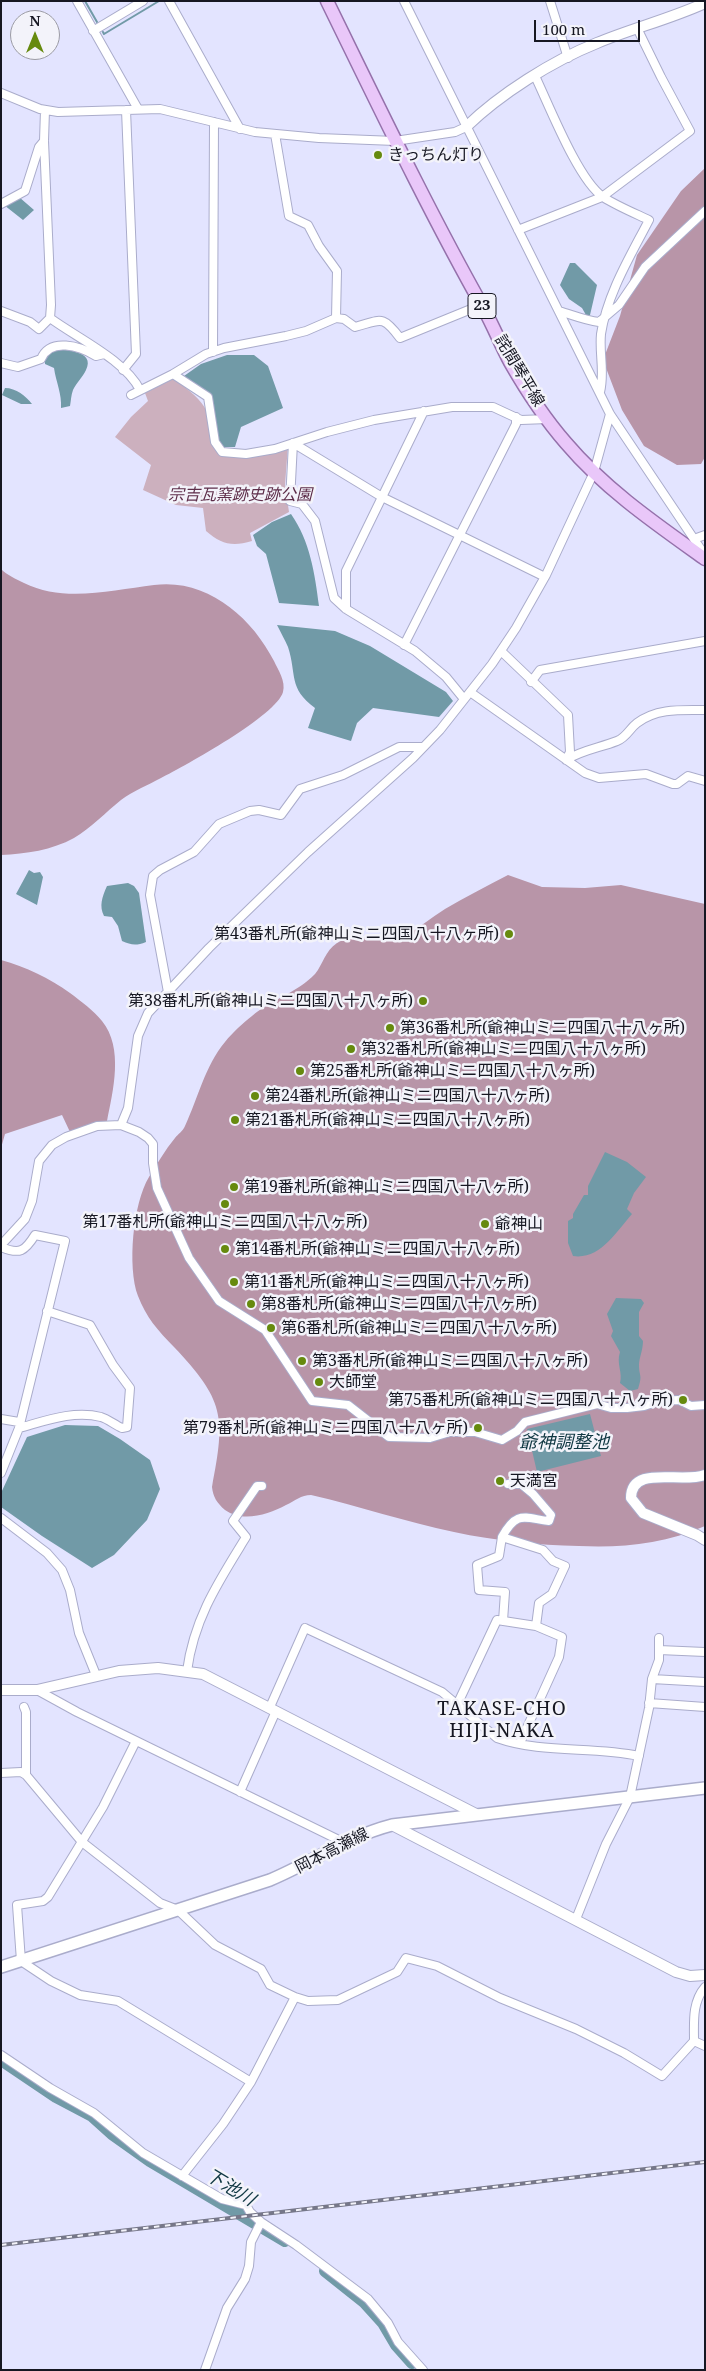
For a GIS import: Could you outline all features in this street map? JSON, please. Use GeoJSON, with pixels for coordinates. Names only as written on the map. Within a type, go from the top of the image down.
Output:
{"type":"FeatureCollection","features":[{"type":"Feature","properties":{"kind":"main road","name":"詫間琴平線"},"geometry":{"type":"LineString","coordinates":[[327,1],[395,141],[510,362],[548,419],[566,443],[594,472],[637,510],[705,557]]}},
{"type":"Feature","properties":{"kind":"main road","name":"岡本高瀬線"},"geometry":{"type":"LineString","coordinates":[[1,1967],[270,1880],[293,1870],[343,1842],[392,1825],[705,1788]]}},
{"type":"Feature","properties":{"kind":"street"},"geometry":{"type":"LineString","coordinates":[[77,1],[138,109]]}},
{"type":"Feature","properties":{"kind":"street"},"geometry":{"type":"LineString","coordinates":[[93,31],[143,1]]}},
{"type":"Feature","properties":{"kind":"street"},"geometry":{"type":"LineString","coordinates":[[169,1],[240,129]]}},
{"type":"Feature","properties":{"kind":"street"},"geometry":{"type":"LineString","coordinates":[[415,1],[405,3],[610,414],[705,557]]}},
{"type":"Feature","properties":{"kind":"street"},"geometry":{"type":"LineString","coordinates":[[553,2],[568,58]]}},
{"type":"Feature","properties":{"kind":"street"},"geometry":{"type":"LineString","coordinates":[[1,93],[45,110],[100,112],[160,109],[240,129],[275,134],[395,141],[455,132],[466,127],[490,104],[535,76],[595,43],[637,28],[693,4],[705,2]]}},
{"type":"Feature","properties":{"kind":"street"},"geometry":{"type":"LineString","coordinates":[[518,230],[602,197],[690,131],[637,28]]}},
{"type":"Feature","properties":{"kind":"street"},"geometry":{"type":"LineString","coordinates":[[535,76],[576,162],[602,197],[649,220],[626,265],[606,316],[601,334],[603,370],[600,392]]}},
{"type":"Feature","properties":{"kind":"street"},"geometry":{"type":"LineString","coordinates":[[1,311],[30,322],[38,329],[50,318],[52,305],[44,141],[45,110]]}},
{"type":"Feature","properties":{"kind":"street"},"geometry":{"type":"LineString","coordinates":[[124,370],[136,354],[126,110]]}},
{"type":"Feature","properties":{"kind":"street"},"geometry":{"type":"LineString","coordinates":[[213,352],[214,122]]}},
{"type":"Feature","properties":{"kind":"street"},"geometry":{"type":"LineString","coordinates":[[275,134],[289,216],[308,225],[319,246],[337,271],[336,318]]}},
{"type":"Feature","properties":{"kind":"street"},"geometry":{"type":"LineString","coordinates":[[1,204],[26,191],[39,146],[44,141]]}},
{"type":"Feature","properties":{"kind":"street"},"geometry":{"type":"LineString","coordinates":[[559,312],[572,314],[580,320],[599,322],[619,305],[645,267],[705,211]]}},
{"type":"Feature","properties":{"kind":"street"},"geometry":{"type":"LineString","coordinates":[[131,396],[213,352],[306,331],[336,318],[344,319],[355,327],[371,321],[382,320],[391,326],[400,338],[481,305]]}},
{"type":"Feature","properties":{"kind":"street"},"geometry":{"type":"LineString","coordinates":[[50,318],[104,354],[124,370],[140,390]]}},
{"type":"Feature","properties":{"kind":"street"},"geometry":{"type":"LineString","coordinates":[[1,363],[18,367],[41,360],[44,353],[57,346],[85,349],[96,356],[104,354]]}},
{"type":"Feature","properties":{"kind":"street"},"geometry":{"type":"LineString","coordinates":[[173,374],[208,397],[215,442],[222,452],[246,454],[293,444],[327,432],[374,420],[452,407],[493,407],[521,420],[548,419]]}},
{"type":"Feature","properties":{"kind":"street"},"geometry":{"type":"LineString","coordinates":[[346,609],[346,571],[424,411]]}},
{"type":"Feature","properties":{"kind":"street"},"geometry":{"type":"LineString","coordinates":[[121,1125],[128,1108],[138,1036],[148,1013],[308,852],[378,790],[440,730],[501,651],[545,577],[594,472],[610,414]]}},
{"type":"Feature","properties":{"kind":"street"},"geometry":{"type":"LineString","coordinates":[[404,645],[516,424],[516,417]]}},
{"type":"Feature","properties":{"kind":"street"},"geometry":{"type":"LineString","coordinates":[[293,444],[382,496],[545,577]]}},
{"type":"Feature","properties":{"kind":"street"},"geometry":{"type":"LineString","coordinates":[[293,444],[290,501],[302,504],[315,521],[334,598],[346,609],[404,645],[446,677],[464,699]]}},
{"type":"Feature","properties":{"kind":"street"},"geometry":{"type":"LineString","coordinates":[[694,539],[705,535]]}},
{"type":"Feature","properties":{"kind":"street"},"geometry":{"type":"LineString","coordinates":[[531,682],[540,670],[705,641]]}},
{"type":"Feature","properties":{"kind":"street"},"geometry":{"type":"LineString","coordinates":[[501,651],[531,682],[568,715],[570,752],[566,760]]}},
{"type":"Feature","properties":{"kind":"street"},"geometry":{"type":"LineString","coordinates":[[470,692],[585,773],[599,778],[646,774],[673,784],[677,784],[688,776],[705,781]]}},
{"type":"Feature","properties":{"kind":"street"},"geometry":{"type":"LineString","coordinates":[[566,760],[586,749],[617,741],[627,735],[634,725],[656,713],[673,710],[705,710]]}},
{"type":"Feature","properties":{"kind":"street"},"geometry":{"type":"LineString","coordinates":[[168,992],[150,895],[153,876],[160,870],[194,852],[219,824],[250,811],[259,810],[281,815],[300,789],[343,775],[399,747],[423,747]]}},
{"type":"Feature","properties":{"kind":"street"},"geometry":{"type":"LineString","coordinates":[[1,1473],[19,1425],[65,1241],[35,1235],[26,1248],[20,1251],[1,1246],[25,1219],[32,1201],[39,1161],[52,1145],[66,1137],[97,1126],[121,1125],[139,1132],[153,1144],[153,1163],[157,1188],[189,1258],[219,1301],[265,1330],[312,1401],[348,1405],[389,1437],[430,1438],[450,1432],[475,1432],[502,1440],[517,1431],[526,1422],[597,1404],[611,1408],[627,1408],[644,1406],[659,1401],[679,1400],[691,1406],[705,1405]]}},
{"type":"Feature","properties":{"kind":"street"},"geometry":{"type":"LineString","coordinates":[[1,1419],[19,1425],[55,1417],[101,1417],[122,1428],[127,1427],[130,1388],[113,1365],[90,1325],[47,1311]]}},
{"type":"Feature","properties":{"kind":"street"},"geometry":{"type":"LineString","coordinates":[[705,1475],[692,1479],[648,1477],[636,1482],[631,1492],[631,1498],[643,1513],[705,1540]]}},
{"type":"Feature","properties":{"kind":"street"},"geometry":{"type":"LineString","coordinates":[[503,1621],[505,1592],[479,1590],[476,1565],[499,1556],[502,1537],[510,1523],[527,1516],[549,1520],[551,1515],[534,1494],[521,1484],[508,1484]]}},
{"type":"Feature","properties":{"kind":"street"},"geometry":{"type":"LineString","coordinates":[[187,1671],[189,1653],[203,1610],[246,1537],[246,1534],[233,1521],[257,1486],[262,1486]]}},
{"type":"Feature","properties":{"kind":"street"},"geometry":{"type":"LineString","coordinates":[[1,1518],[46,1553],[62,1570],[70,1590],[79,1633],[96,1675]]}},
{"type":"Feature","properties":{"kind":"street"},"geometry":{"type":"LineString","coordinates":[[502,1537],[543,1550],[553,1561],[566,1566],[552,1594],[539,1603],[536,1626]]}},
{"type":"Feature","properties":{"kind":"street"},"geometry":{"type":"LineString","coordinates":[[457,1705],[497,1620],[536,1626],[562,1637],[559,1656],[520,1744]]}},
{"type":"Feature","properties":{"kind":"street"},"geometry":{"type":"LineString","coordinates":[[240,1792],[305,1628],[442,1692],[497,1738],[520,1744],[620,1752],[639,1756]]}},
{"type":"Feature","properties":{"kind":"street"},"geometry":{"type":"LineString","coordinates":[[576,1919],[606,1844],[630,1797],[652,1679],[659,1660],[659,1638]]}},
{"type":"Feature","properties":{"kind":"street"},"geometry":{"type":"LineString","coordinates":[[659,1650],[705,1652]]}},
{"type":"Feature","properties":{"kind":"street"},"geometry":{"type":"LineString","coordinates":[[1,1690],[37,1690],[119,1671],[158,1668],[187,1671],[216,1680],[476,1814]]}},
{"type":"Feature","properties":{"kind":"street"},"geometry":{"type":"LineString","coordinates":[[652,1679],[705,1682]]}},
{"type":"Feature","properties":{"kind":"street"},"geometry":{"type":"LineString","coordinates":[[37,1690],[60,1704],[343,1842]]}},
{"type":"Feature","properties":{"kind":"street"},"geometry":{"type":"LineString","coordinates":[[649,1703],[705,1707]]}},
{"type":"Feature","properties":{"kind":"street"},"geometry":{"type":"LineString","coordinates":[[24,1707],[26,1712],[26,1775]]}},
{"type":"Feature","properties":{"kind":"street"},"geometry":{"type":"LineString","coordinates":[[136,1741],[103,1808],[48,1897],[43,1901],[18,1905],[21,1961],[51,1981],[80,1995],[118,2001],[250,2082]]}},
{"type":"Feature","properties":{"kind":"street"},"geometry":{"type":"LineString","coordinates":[[1,1773],[21,1772],[26,1775],[82,1842],[160,1903],[178,1910],[215,1945],[261,1969],[270,1985],[295,1997],[308,2000],[338,2000],[397,1972],[406,1958],[437,1966],[500,1998],[576,2029],[624,2053],[662,2076],[694,2041],[694,2010],[698,1997],[705,1986]]}},
{"type":"Feature","properties":{"kind":"street"},"geometry":{"type":"LineString","coordinates":[[392,1825],[676,1972],[690,1976],[705,1975]]}},
{"type":"Feature","properties":{"kind":"street"},"geometry":{"type":"LineString","coordinates":[[182,2176],[223,2124],[250,2082],[295,1997]]}},
{"type":"Feature","properties":{"kind":"street"},"geometry":{"type":"LineString","coordinates":[[694,2041],[705,2046]]}},
{"type":"Feature","properties":{"kind":"street"},"geometry":{"type":"LineString","coordinates":[[1,2055],[50,2088],[94,2113],[143,2153],[222,2199],[246,2205],[259,2225],[296,2244],[368,2299],[388,2323],[398,2342],[423,2370]]}},
{"type":"Feature","properties":{"kind":"street"},"geometry":{"type":"LineString","coordinates":[[205,2370],[227,2308],[245,2278],[249,2266],[251,2242],[259,2225]]}},
{"type":"Feature","properties":{"kind":"green space","name":"宗吉瓦窯跡史跡公園"},"geometry":{"type":"Polygon","coordinates":[[[173,379],[194,395],[206,410],[211,419],[222,454],[288,445],[285,485],[289,512],[250,533],[252,541],[233,544],[217,539],[206,531],[203,508],[176,505],[143,490],[151,465],[115,437],[131,417],[148,401],[145,393],[173,379]]]}},
{"type":"Feature","properties":{"kind":"shaded area"},"geometry":{"type":"Polygon","coordinates":[[[705,168],[705,457],[701,464],[677,465],[644,446],[622,410],[603,360],[620,316],[637,255],[681,191],[705,168]]]}},
{"type":"Feature","properties":{"kind":"shaded area"},"geometry":{"type":"Polygon","coordinates":[[[1,569],[24,583],[39,589],[55,592],[72,594],[105,592],[173,584],[209,594],[240,615],[253,629],[274,661],[283,680],[283,692],[277,702],[248,726],[189,763],[126,797],[74,838],[57,846],[39,851],[1,855],[1,569]]]}},
{"type":"Feature","properties":{"kind":"shaded area","name":"爺神山"},"geometry":{"type":"Polygon","coordinates":[[[508,875],[542,887],[585,888],[621,885],[705,904],[705,1526],[674,1537],[643,1544],[595,1546],[532,1544],[470,1535],[418,1524],[311,1495],[301,1497],[279,1508],[256,1516],[248,1517],[232,1514],[225,1510],[214,1497],[212,1487],[219,1443],[219,1425],[217,1410],[212,1396],[191,1365],[153,1323],[138,1296],[132,1252],[133,1235],[143,1188],[164,1152],[184,1128],[207,1072],[218,1051],[231,1035],[259,1010],[293,991],[315,974],[333,946],[345,939],[363,937],[397,939],[403,937],[445,909],[508,875]]]}},
{"type":"Feature","properties":{"kind":"shaded area"},"geometry":{"type":"Polygon","coordinates":[[[1,960],[54,982],[83,1003],[102,1021],[109,1032],[115,1057],[114,1083],[107,1121],[70,1132],[62,1115],[5,1134],[1,1148],[1,960]]]}},
{"type":"Feature","properties":{"kind":"water"},"geometry":{"type":"Polygon","coordinates":[[[19,197],[34,210],[23,220],[4,205],[19,197]]]}},
{"type":"Feature","properties":{"kind":"water"},"geometry":{"type":"Polygon","coordinates":[[[570,263],[575,263],[597,285],[590,315],[586,315],[582,308],[569,299],[560,285],[570,263]]]}},
{"type":"Feature","properties":{"kind":"water"},"geometry":{"type":"Polygon","coordinates":[[[52,349],[77,352],[87,358],[86,370],[73,390],[70,406],[61,408],[60,393],[54,368],[45,364],[45,357],[52,349]]]}},
{"type":"Feature","properties":{"kind":"water"},"geometry":{"type":"Polygon","coordinates":[[[227,355],[254,355],[268,366],[283,408],[241,427],[235,447],[224,447],[216,439],[209,395],[184,376],[201,364],[227,355]]]}},
{"type":"Feature","properties":{"kind":"water"},"geometry":{"type":"Polygon","coordinates":[[[5,388],[13,389],[20,393],[32,404],[21,404],[2,395],[5,388]]]}},
{"type":"Feature","properties":{"kind":"water"},"geometry":{"type":"Polygon","coordinates":[[[291,514],[303,535],[307,547],[319,606],[279,603],[266,554],[257,546],[253,535],[272,522],[291,514]]]}},
{"type":"Feature","properties":{"kind":"water"},"geometry":{"type":"Polygon","coordinates":[[[277,625],[335,631],[370,646],[446,692],[453,701],[439,717],[373,708],[357,723],[351,741],[308,728],[315,708],[306,701],[297,687],[288,647],[277,625]]]}},
{"type":"Feature","properties":{"kind":"water"},"geometry":{"type":"Polygon","coordinates":[[[29,870],[34,873],[40,872],[43,877],[37,905],[16,894],[29,870]]]}},
{"type":"Feature","properties":{"kind":"water"},"geometry":{"type":"Polygon","coordinates":[[[128,883],[134,886],[139,893],[146,942],[139,944],[122,941],[118,926],[112,917],[104,916],[101,905],[107,886],[128,883]]]}},
{"type":"Feature","properties":{"kind":"water"},"geometry":{"type":"Polygon","coordinates":[[[605,1152],[627,1162],[646,1177],[634,1193],[627,1209],[632,1214],[607,1243],[591,1254],[573,1256],[568,1243],[568,1221],[573,1218],[573,1214],[584,1195],[588,1195],[588,1186],[605,1152]]]}},
{"type":"Feature","properties":{"kind":"water"},"geometry":{"type":"Polygon","coordinates":[[[616,1298],[641,1299],[644,1303],[639,1312],[639,1336],[643,1341],[639,1362],[641,1378],[638,1389],[630,1391],[620,1383],[620,1352],[611,1336],[613,1331],[607,1314],[616,1298]]]}},
{"type":"Feature","properties":{"kind":"water","name":"爺神調整池"},"geometry":{"type":"Polygon","coordinates":[[[590,1414],[601,1456],[537,1472],[527,1429],[590,1414]]]}},
{"type":"Feature","properties":{"kind":"water"},"geometry":{"type":"Polygon","coordinates":[[[65,1425],[98,1426],[120,1439],[150,1460],[160,1489],[147,1520],[114,1555],[92,1568],[1,1507],[1,1493],[27,1437],[65,1425]]]}},
{"type":"Feature","properties":{"kind":"waterway"},"geometry":{"type":"LineString","coordinates":[[85,1],[97,22]]}},
{"type":"Feature","properties":{"kind":"waterway"},"geometry":{"type":"LineString","coordinates":[[103,32],[104,34],[159,1]]}},
{"type":"Feature","properties":{"kind":"waterway","name":"下池川"},"geometry":{"type":"LineString","coordinates":[[1,2060],[56,2097],[92,2116],[112,2134],[150,2161],[285,2241]]}},
{"type":"Feature","properties":{"kind":"waterway","name":"下池川"},"geometry":{"type":"LineString","coordinates":[[325,2271],[364,2302],[383,2323],[396,2345],[412,2363]]}},
{"type":"Feature","properties":{"kind":"railway"},"geometry":{"type":"LineString","coordinates":[[1,2245],[705,2162]]}},
{"type":"Feature","properties":{"kind":"place","name":"きっちん灯り"},"geometry":{"type":"Point","coordinates":[378,155]}},
{"type":"Feature","properties":{"kind":"place","name":"第43番札所(爺神山ミニ四国八十八ヶ所)"},"geometry":{"type":"Point","coordinates":[509,934]}},
{"type":"Feature","properties":{"kind":"place","name":"第38番札所(爺神山ミニ四国八十八ヶ所)"},"geometry":{"type":"Point","coordinates":[423,1001]}},
{"type":"Feature","properties":{"kind":"place","name":"第36番札所(爺神山ミニ四国八十八ヶ所)"},"geometry":{"type":"Point","coordinates":[390,1028]}},
{"type":"Feature","properties":{"kind":"place","name":"第32番札所(爺神山ミニ四国八十八ヶ所)"},"geometry":{"type":"Point","coordinates":[351,1049]}},
{"type":"Feature","properties":{"kind":"place","name":"第25番札所(爺神山ミニ四国八十八ヶ所)"},"geometry":{"type":"Point","coordinates":[300,1071]}},
{"type":"Feature","properties":{"kind":"place","name":"第24番札所(爺神山ミニ四国八十八ヶ所)"},"geometry":{"type":"Point","coordinates":[255,1096]}},
{"type":"Feature","properties":{"kind":"place","name":"第21番札所(爺神山ミニ四国八十八ヶ所)"},"geometry":{"type":"Point","coordinates":[235,1120]}},
{"type":"Feature","properties":{"kind":"place","name":"第19番札所(爺神山ミニ四国八十八ヶ所)"},"geometry":{"type":"Point","coordinates":[234,1187]}},
{"type":"Feature","properties":{"kind":"place","name":"第17番札所(爺神山ミニ四国八十八ヶ所)"},"geometry":{"type":"Point","coordinates":[225,1204]}},
{"type":"Feature","properties":{"kind":"place","name":"爺神山"},"geometry":{"type":"Point","coordinates":[485,1224]}},
{"type":"Feature","properties":{"kind":"place","name":"第14番札所(爺神山ミニ四国八十八ヶ所)"},"geometry":{"type":"Point","coordinates":[225,1249]}},
{"type":"Feature","properties":{"kind":"place","name":"第11番札所(爺神山ミニ四国八十八ヶ所)"},"geometry":{"type":"Point","coordinates":[234,1282]}},
{"type":"Feature","properties":{"kind":"place","name":"第8番札所(爺神山ミニ四国八十八ヶ所)"},"geometry":{"type":"Point","coordinates":[251,1304]}},
{"type":"Feature","properties":{"kind":"place","name":"第6番札所(爺神山ミニ四国八十八ヶ所)"},"geometry":{"type":"Point","coordinates":[271,1328]}},
{"type":"Feature","properties":{"kind":"place","name":"第3番札所(爺神山ミニ四国八十八ヶ所)"},"geometry":{"type":"Point","coordinates":[302,1361]}},
{"type":"Feature","properties":{"kind":"place","name":"大師堂"},"geometry":{"type":"Point","coordinates":[319,1382]}},
{"type":"Feature","properties":{"kind":"place","name":"第75番札所(爺神山ミニ四国八十八ヶ所)"},"geometry":{"type":"Point","coordinates":[683,1400]}},
{"type":"Feature","properties":{"kind":"place","name":"第79番札所(爺神山ミニ四国八十八ヶ所)"},"geometry":{"type":"Point","coordinates":[478,1428]}},
{"type":"Feature","properties":{"kind":"place","name":"天満宮"},"geometry":{"type":"Point","coordinates":[500,1481]}},
{"type":"Feature","properties":{"kind":"district","name":"TAKASE-CHO HIJI-NAKA"},"geometry":{"type":"Point","coordinates":[502,1721]}}]}
